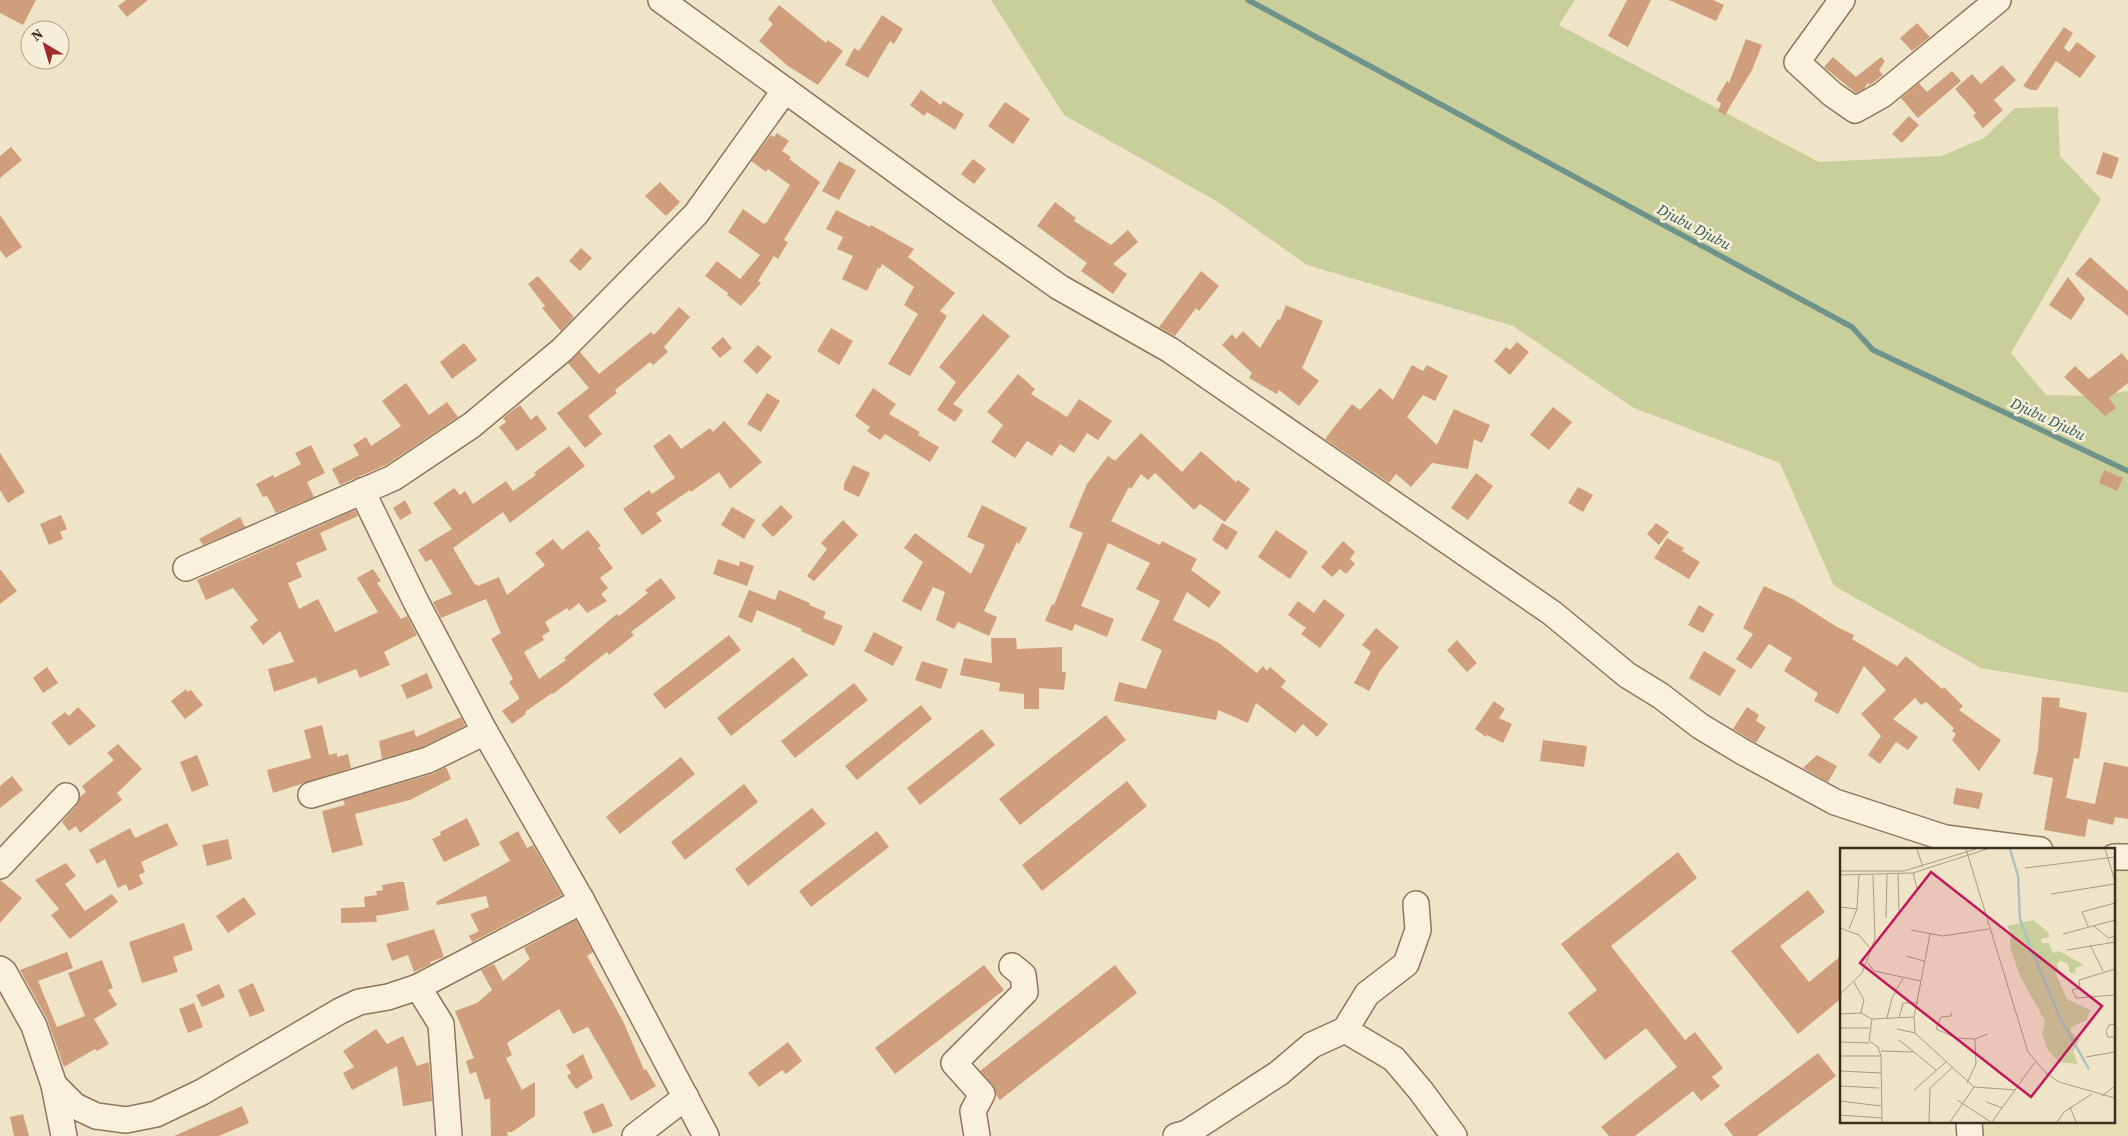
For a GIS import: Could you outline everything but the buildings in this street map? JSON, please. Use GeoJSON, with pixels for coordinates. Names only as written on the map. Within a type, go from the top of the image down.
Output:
{"type":"FeatureCollection","features":[{"type":"Feature","properties":{"kind":"street"},"geometry":{"type":"LineString","coordinates":[[661,0],[1059,287],[1170,350],[1552,613],[1627,675],[1661,696],[1700,726],[1834,802],[1945,844],[2008,848]]}},
{"type":"Feature","properties":{"kind":"street"},"geometry":{"type":"LineString","coordinates":[[1842,0],[1797,62],[1832,94],[1855,110],[1882,95],[1998,0]]}},
{"type":"Feature","properties":{"kind":"street"},"geometry":{"type":"LineString","coordinates":[[186,568],[393,478],[472,425],[562,350],[696,214],[785,90]]}},
{"type":"Feature","properties":{"kind":"street"},"geometry":{"type":"LineString","coordinates":[[362,492],[416,602],[485,732],[582,901],[706,1136]]}},
{"type":"Feature","properties":{"kind":"street"},"geometry":{"type":"LineString","coordinates":[[311,795],[428,760],[485,732]]}},
{"type":"Feature","properties":{"kind":"street"},"geometry":{"type":"LineString","coordinates":[[0,866],[66,796]]}},
{"type":"Feature","properties":{"kind":"street"},"geometry":{"type":"LineString","coordinates":[[54,1085],[75,1106],[96,1116],[126,1120],[156,1114],[202,1092],[340,1011],[359,1002],[388,997],[418,987],[582,901]]}},
{"type":"Feature","properties":{"kind":"street"},"geometry":{"type":"LineString","coordinates":[[1176,1136],[1186,1133],[1279,1073],[1312,1046],[1345,1030],[1366,994],[1406,964],[1418,930],[1416,904]]}},
{"type":"Feature","properties":{"kind":"street"},"geometry":{"type":"LineString","coordinates":[[977,1136],[973,1111],[982,1094],[954,1063],[1025,992],[1023,974],[1012,966]]}},
{"type":"Feature","properties":{"kind":"street"},"geometry":{"type":"LineString","coordinates":[[0,969],[4,972],[34,1026],[54,1085],[64,1136]]}},
{"type":"Feature","properties":{"kind":"street"},"geometry":{"type":"LineString","coordinates":[[418,987],[441,1024],[449,1136]]}},
{"type":"Feature","properties":{"kind":"street"},"geometry":{"type":"LineString","coordinates":[[1345,1030],[1394,1059],[1421,1091],[1454,1136]]}},
{"type":"Feature","properties":{"kind":"street"},"geometry":{"type":"LineString","coordinates":[[635,1136],[686,1098]]}},
{"type":"Feature","properties":{"kind":"shaded area"},"geometry":{"type":"Polygon","coordinates":[[[2116,867],[2128,868],[2128,1136],[1970,1136],[1970,1124],[2116,1124],[2116,867]]]}},
{"type":"Feature","properties":{"kind":"green space"},"geometry":{"type":"Polygon","coordinates":[[[991,0],[1575,0],[1559,25],[1819,162],[1941,156],[1984,138],[2015,108],[2058,107],[2060,156],[2101,199],[2011,353],[2046,395],[2098,396],[2128,391],[2128,693],[1981,668],[1834,586],[1780,463],[1634,408],[1513,326],[1307,265],[1218,202],[1064,115],[991,0]]]}},
{"type":"Feature","properties":{"kind":"waterway","name":"Djubu Djubu"},"geometry":{"type":"LineString","coordinates":[[1248,0],[1852,327],[1873,350],[2128,471]]}}]}
